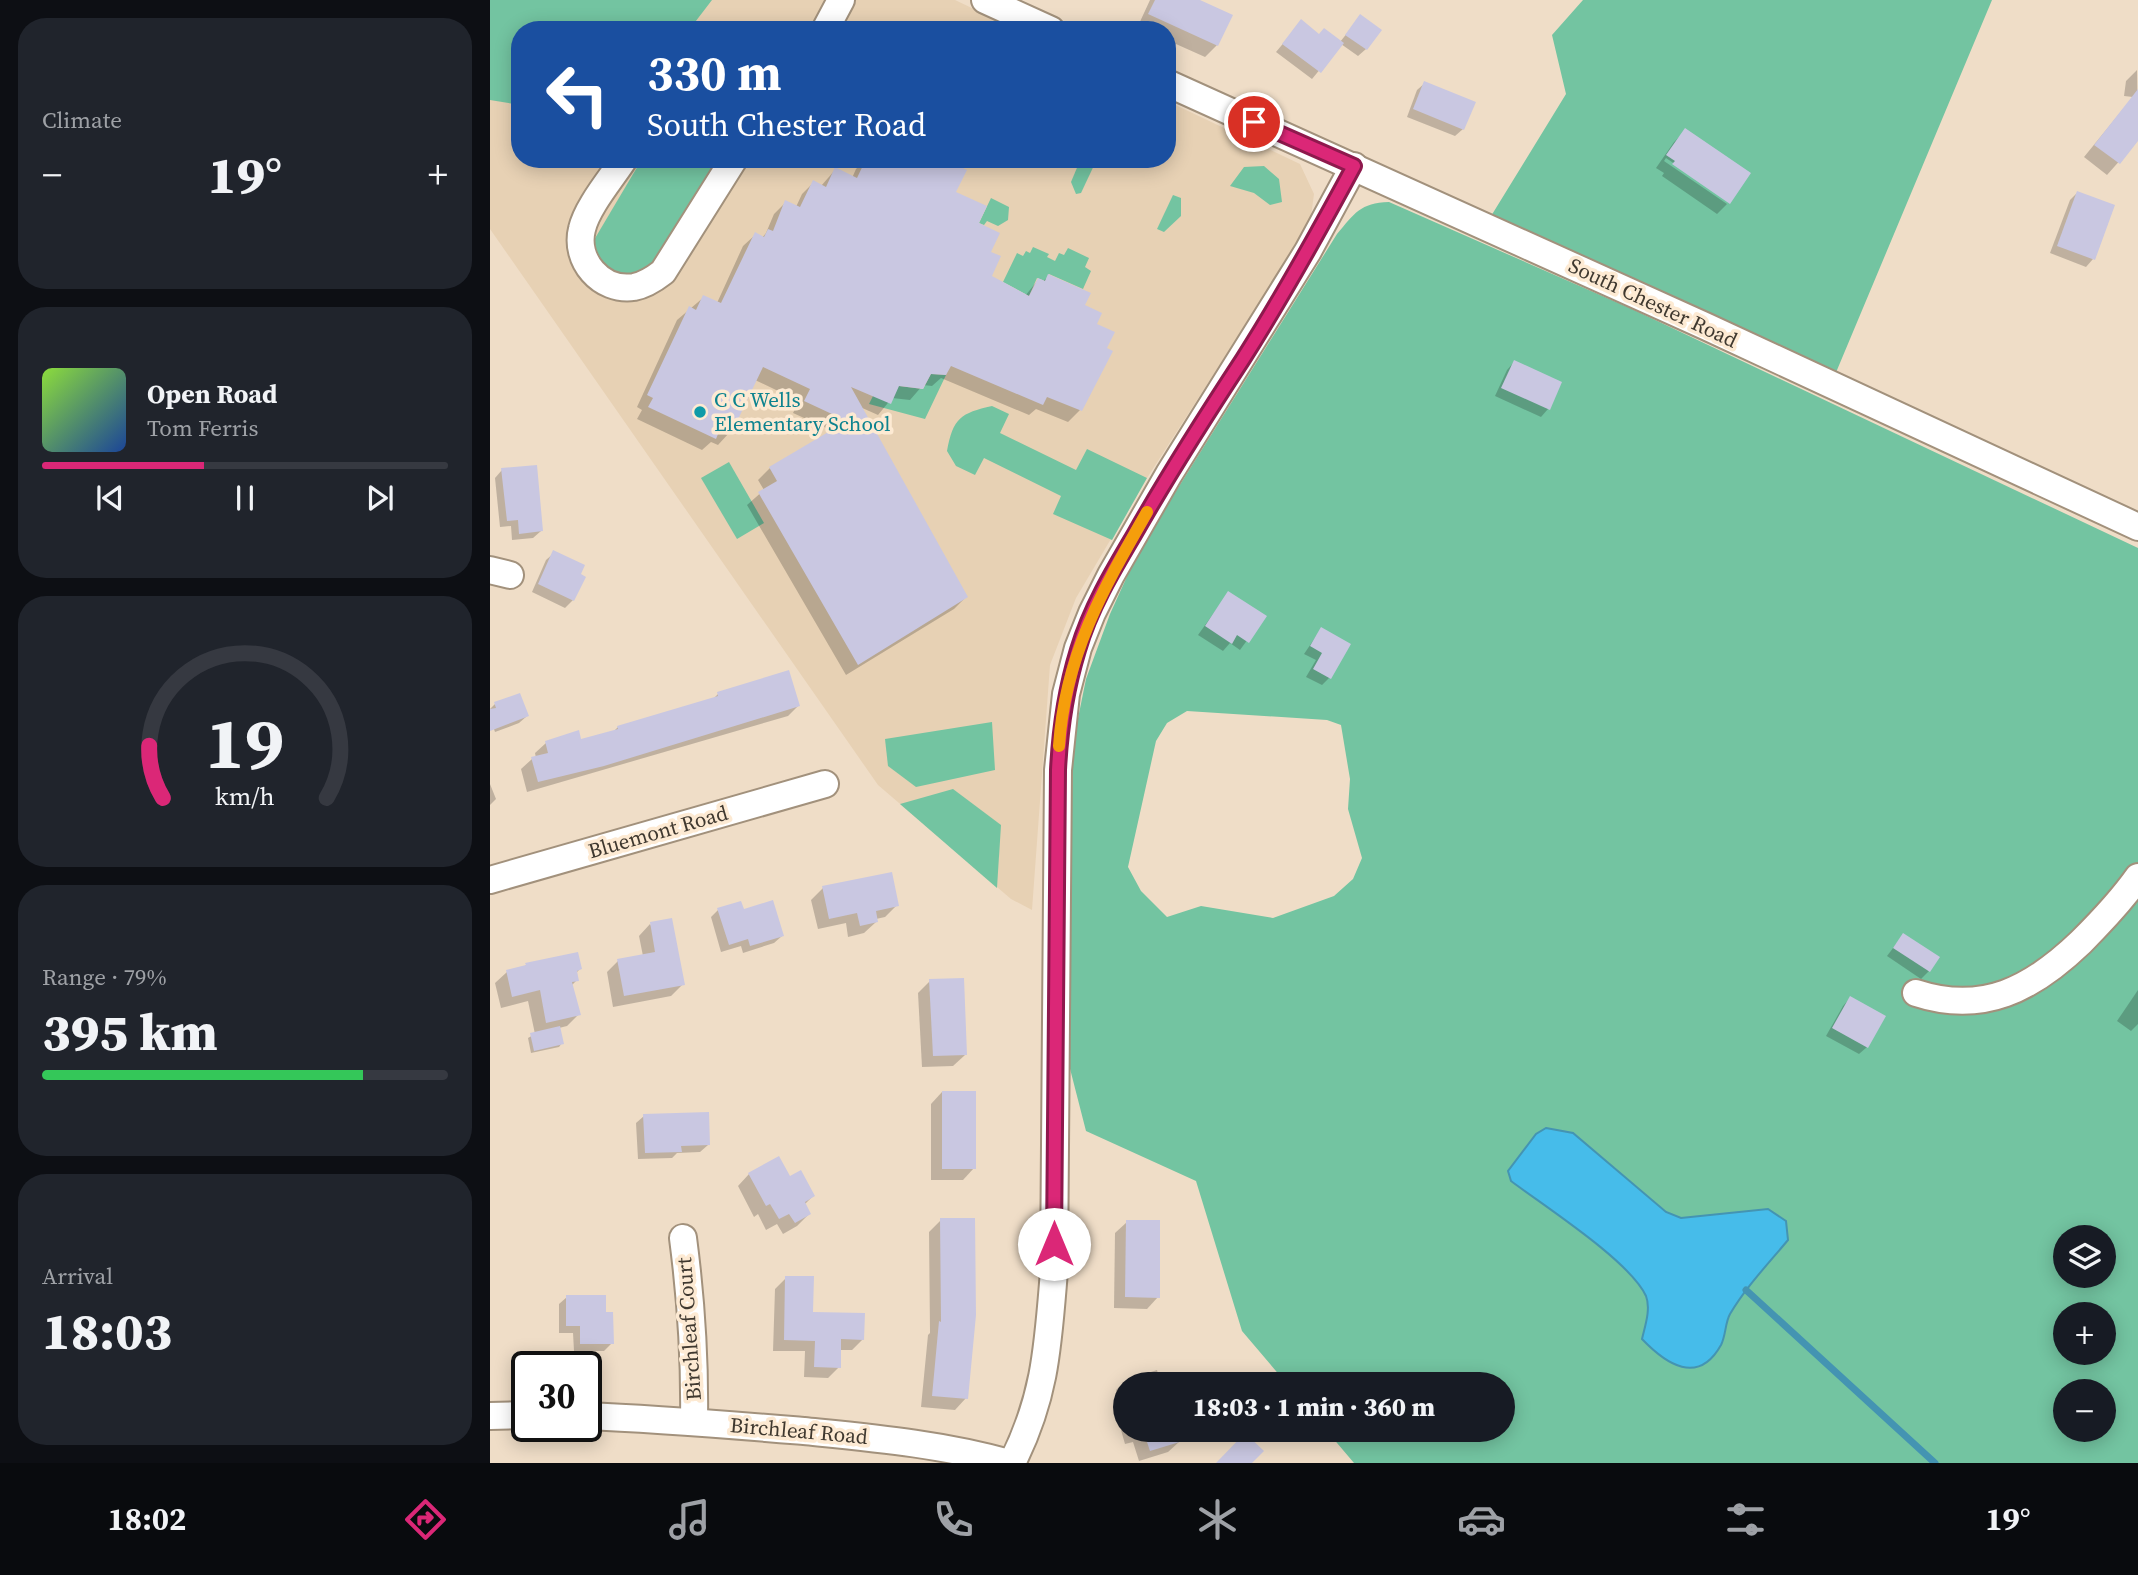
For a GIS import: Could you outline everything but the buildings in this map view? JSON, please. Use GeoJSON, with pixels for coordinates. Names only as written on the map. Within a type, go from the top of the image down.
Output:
{"type":"FeatureCollection","features":[{"type":"Feature","properties":{"kind":"street"},"geometry":{"type":"LineString","coordinates":[[985,0],[1031,21]]}},
{"type":"Feature","properties":{"kind":"street","name":"South Chester Road"},"geometry":{"type":"LineString","coordinates":[[1176,87],[1354,166],[2138,527]]}},
{"type":"Feature","properties":{"kind":"street"},"geometry":{"type":"LineString","coordinates":[[1011,1463],[1027,1434],[1040,1394],[1052,1295],[1058,770],[1059,741],[1069,683],[1087,624],[1111,575],[1168,474],[1308,251],[1354,166]]}},
{"type":"Feature","properties":{"kind":"street"},"geometry":{"type":"LineString","coordinates":[[618,168],[586,216],[580,237],[583,256],[590,270],[602,281],[617,286],[634,287],[649,282],[663,272],[728,168]]}},
{"type":"Feature","properties":{"kind":"street","name":"Bluemont Road"},"geometry":{"type":"LineString","coordinates":[[490,880],[825,784]]}},
{"type":"Feature","properties":{"kind":"street"},"geometry":{"type":"LineString","coordinates":[[1916,993],[1952,1001],[1984,1000],[2014,991],[2038,978],[2066,956],[2096,927],[2138,877]]}},
{"type":"Feature","properties":{"kind":"street","name":"Birchleaf Court"},"geometry":{"type":"LineString","coordinates":[[683,1238],[693,1331],[695,1421]]}},
{"type":"Feature","properties":{"kind":"street"},"geometry":{"type":"LineString","coordinates":[[490,1416],[511,1415]]}},
{"type":"Feature","properties":{"kind":"street","name":"Birchleaf Road"},"geometry":{"type":"LineString","coordinates":[[602,1417],[695,1421],[900,1440],[1011,1463]]}},
{"type":"Feature","properties":{"kind":"shaded area","name":"C C Wells Elementary School"},"geometry":{"type":"Polygon","coordinates":[[[490,0],[955,0],[999,21],[511,21],[511,168],[1176,168],[1176,105],[1300,164],[1314,194],[1310,224],[1147,478],[1076,598],[1050,665],[1032,910],[1011,899],[878,785],[490,229],[490,0]]]}},
{"type":"Feature","properties":{"kind":"green space"},"geometry":{"type":"Polygon","coordinates":[[[490,0],[712,0],[696,21],[511,21],[511,104],[490,100],[490,0]]]}},
{"type":"Feature","properties":{"kind":"green space"},"geometry":{"type":"Polygon","coordinates":[[[1583,0],[1992,0],[1832,382],[1488,221],[1566,94],[1552,35],[1583,0]]]}},
{"type":"Feature","properties":{"kind":"green space"},"geometry":{"type":"Polygon","coordinates":[[[1264,166],[1279,179],[1282,202],[1270,205],[1254,193],[1230,186],[1244,167],[1264,166]]]}},
{"type":"Feature","properties":{"kind":"green space"},"geometry":{"type":"Polygon","coordinates":[[[637,168],[711,168],[647,271],[616,279],[599,262],[594,240],[637,168]]]}},
{"type":"Feature","properties":{"kind":"green space"},"geometry":{"type":"Polygon","coordinates":[[[1077,168],[1093,168],[1081,193],[1076,194],[1071,182],[1077,168]]]}},
{"type":"Feature","properties":{"kind":"green space"},"geometry":{"type":"Polygon","coordinates":[[[1173,195],[1181,198],[1181,216],[1164,232],[1157,229],[1173,195]]]}},
{"type":"Feature","properties":{"kind":"green space"},"geometry":{"type":"Polygon","coordinates":[[[991,198],[1009,207],[1008,220],[998,226],[987,221],[984,225],[979,223],[991,198]]]}},
{"type":"Feature","properties":{"kind":"green space"},"geometry":{"type":"Polygon","coordinates":[[[1389,202],[1632,309],[2138,548],[2138,1463],[1354,1463],[1336,1442],[1515,1442],[1515,1372],[1277,1372],[1242,1331],[1196,1181],[1086,1131],[1067,1057],[1073,743],[1086,679],[1110,614],[1139,550],[1337,234],[1359,210],[1371,204],[1389,202]],[[1187,711],[1167,723],[1156,741],[1128,867],[1141,891],[1167,917],[1201,906],[1273,918],[1334,896],[1353,879],[1362,858],[1348,809],[1350,779],[1341,725],[1327,720],[1187,711]]]}},
{"type":"Feature","properties":{"kind":"green space"},"geometry":{"type":"Polygon","coordinates":[[[1033,247],[1049,254],[1047,257],[1055,261],[1059,253],[1064,255],[1068,248],[1089,258],[1085,267],[1091,271],[1083,289],[1049,274],[1045,281],[1037,278],[1029,296],[1003,282],[1017,253],[1023,256],[1026,251],[1030,253],[1033,247]]]}},
{"type":"Feature","properties":{"kind":"green space"},"geometry":{"type":"Polygon","coordinates":[[[931,374],[946,375],[925,419],[869,404],[873,396],[899,386],[923,389],[931,374]]]}},
{"type":"Feature","properties":{"kind":"green space"},"geometry":{"type":"Polygon","coordinates":[[[992,406],[1009,414],[1000,433],[1076,470],[1087,449],[1147,478],[1112,540],[1053,514],[1061,496],[984,458],[975,475],[956,466],[947,451],[956,424],[973,411],[992,406]]]}},
{"type":"Feature","properties":{"kind":"green space"},"geometry":{"type":"Polygon","coordinates":[[[729,462],[764,523],[737,539],[701,478],[729,462]]]}},
{"type":"Feature","properties":{"kind":"green space"},"geometry":{"type":"Polygon","coordinates":[[[992,722],[995,770],[916,787],[888,766],[885,739],[992,722]]]}},
{"type":"Feature","properties":{"kind":"green space"},"geometry":{"type":"Polygon","coordinates":[[[953,789],[1001,825],[997,888],[900,804],[953,789]]]}},
{"type":"Feature","properties":{"kind":"water"},"geometry":{"type":"Polygon","coordinates":[[[1546,1128],[1573,1133],[1666,1212],[1681,1218],[1768,1209],[1786,1221],[1788,1240],[1736,1304],[1728,1318],[1721,1345],[1712,1358],[1702,1365],[1682,1367],[1671,1363],[1651,1348],[1642,1339],[1648,1306],[1646,1296],[1637,1282],[1605,1251],[1511,1181],[1508,1171],[1536,1134],[1546,1128]]]}},
{"type":"Feature","properties":{"kind":"waterway"},"geometry":{"type":"LineString","coordinates":[[1746,1290],[1935,1463]]}},
{"type":"Feature","properties":{"kind":"slow traffic"},"geometry":{"type":"LineString","coordinates":[[1059,746],[1066,694],[1078,648],[1111,575],[1147,512]]}},
{"type":"Feature","properties":{"kind":"place","name":"C C Wells Elementary School"},"geometry":{"type":"Point","coordinates":[700,412]}},
{"type":"Feature","properties":{"kind":"route"},"geometry":{"type":"LineString","coordinates":[[1054,1244],[1059,741],[1066,694],[1078,648],[1111,575],[1168,474],[1308,251],[1354,166],[1254,122]]}}]}
